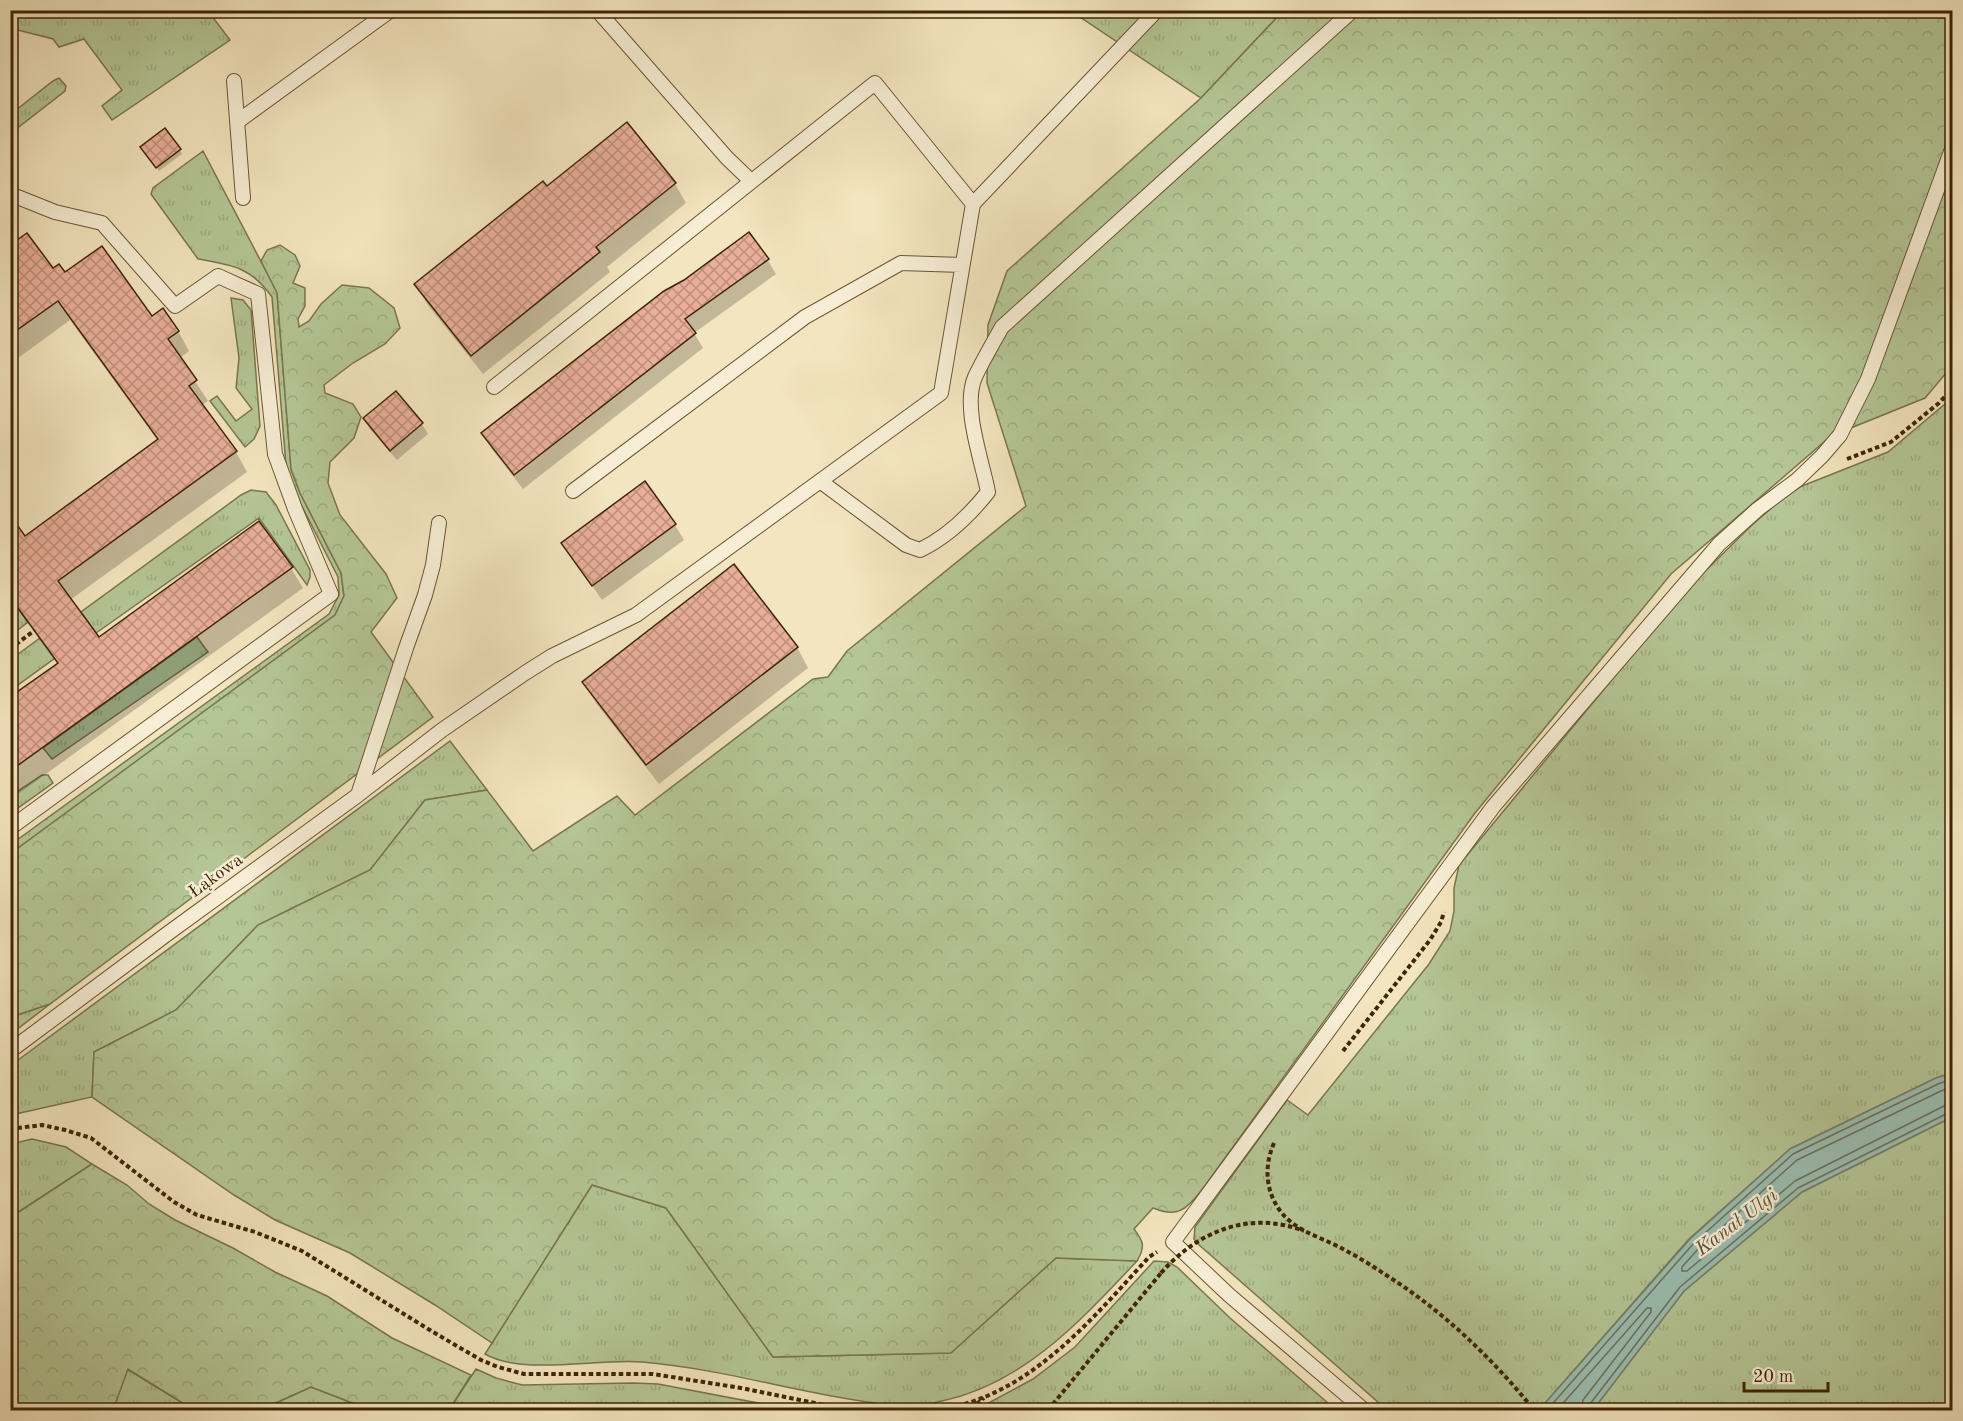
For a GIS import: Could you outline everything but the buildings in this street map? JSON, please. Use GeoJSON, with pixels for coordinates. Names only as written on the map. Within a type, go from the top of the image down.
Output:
{"type":"FeatureCollection","features":[{"type":"Feature","properties":{"kind":"lane"},"geometry":{"type":"LineString","coordinates":[[237,122],[391,10]]}},
{"type":"Feature","properties":{"kind":"lane"},"geometry":{"type":"LineString","coordinates":[[597,10],[727,158],[751,181]]}},
{"type":"Feature","properties":{"kind":"lane"},"geometry":{"type":"LineString","coordinates":[[494,387],[875,83],[973,204],[1157,10]]}},
{"type":"Feature","properties":{"kind":"lane"},"geometry":{"type":"LineString","coordinates":[[820,481],[906,545],[920,550],[934,543],[971,514],[988,492],[972,421],[971,393],[975,378],[1002,327],[1353,10]]}},
{"type":"Feature","properties":{"kind":"lane"},"geometry":{"type":"LineString","coordinates":[[234,81],[243,198]]}},
{"type":"Feature","properties":{"kind":"lane"},"geometry":{"type":"LineString","coordinates":[[1364,1410],[1229,1295],[1173,1242],[1493,807],[1719,544],[1758,509],[1797,480],[1840,435],[1868,380],[1953,149]]}},
{"type":"Feature","properties":{"kind":"lane"},"geometry":{"type":"LineString","coordinates":[[10,194],[55,212],[102,223],[175,306],[218,276],[258,294],[275,454],[295,509],[331,594],[10,828]]}},
{"type":"Feature","properties":{"kind":"lane","name":"Łąkowa"},"geometry":{"type":"LineString","coordinates":[[10,1051],[358,795],[442,730],[543,662],[636,615],[941,393],[973,204]]}},
{"type":"Feature","properties":{"kind":"lane"},"geometry":{"type":"LineString","coordinates":[[573,491],[805,317],[901,263],[962,265]]}},
{"type":"Feature","properties":{"kind":"lane"},"geometry":{"type":"LineString","coordinates":[[358,795],[425,595],[434,564],[439,523]]}},
{"type":"Feature","properties":{"kind":"path"},"geometry":{"type":"LineString","coordinates":[[1839,463],[1891,441],[1953,389]]}},
{"type":"Feature","properties":{"kind":"path"},"geometry":{"type":"LineString","coordinates":[[11,648],[35,630]]}},
{"type":"Feature","properties":{"kind":"path"},"geometry":{"type":"LineString","coordinates":[[10,1129],[42,1125],[91,1138],[182,1207],[197,1215],[255,1232],[302,1251],[461,1348],[498,1367],[524,1374],[653,1374],[721,1384],[849,1410]]}},
{"type":"Feature","properties":{"kind":"path"},"geometry":{"type":"LineString","coordinates":[[1277,1137],[1267,1164],[1269,1188],[1282,1213],[1304,1231]]}},
{"type":"Feature","properties":{"kind":"path"},"geometry":{"type":"LineString","coordinates":[[1048,1410],[1177,1256],[1213,1232],[1231,1226],[1267,1222],[1304,1231],[1341,1248],[1384,1274],[1445,1317],[1484,1353],[1534,1410]]}},
{"type":"Feature","properties":{"kind":"path"},"geometry":{"type":"LineString","coordinates":[[935,1410],[953,1408],[987,1395],[1025,1376],[1057,1353],[1149,1257]]}},
{"type":"Feature","properties":{"kind":"path"},"geometry":{"type":"LineString","coordinates":[[972,1410],[987,1395]]}},
{"type":"Feature","properties":{"kind":"green space"},"geometry":{"type":"Polygon","coordinates":[[[11,11],[208,11],[230,40],[112,120],[102,106],[122,90],[84,39],[59,47],[53,39],[14,29],[11,32],[11,11]]]}},
{"type":"Feature","properties":{"kind":"green space"},"geometry":{"type":"Polygon","coordinates":[[[1071,11],[1283,11],[1201,98],[1071,11]]]}},
{"type":"Feature","properties":{"kind":"green space"},"geometry":{"type":"Polygon","coordinates":[[[1283,11],[1952,11],[1952,366],[1925,398],[1831,436],[1671,574],[1475,813],[1196,1198],[1186,1207],[1175,1212],[1153,1208],[1134,1229],[1142,1244],[1142,1251],[1137,1261],[1056,1258],[951,1353],[773,1357],[666,1208],[592,1185],[492,1343],[350,1253],[275,1220],[234,1195],[92,1097],[94,1052],[176,1010],[258,925],[370,870],[425,800],[487,790],[533,851],[617,796],[635,815],[813,679],[828,677],[847,651],[1026,506],[987,383],[988,325],[1007,271],[1201,98],[1283,11]]]}},
{"type":"Feature","properties":{"kind":"green space"},"geometry":{"type":"Polygon","coordinates":[[[59,78],[66,86],[65,91],[11,133],[11,114],[59,78]]]}},
{"type":"Feature","properties":{"kind":"green space"},"geometry":{"type":"Polygon","coordinates":[[[203,151],[277,292],[291,469],[300,493],[341,573],[344,596],[335,615],[11,854],[10,845],[329,614],[339,595],[338,577],[287,477],[272,297],[248,273],[221,263],[198,259],[151,194],[153,188],[203,151]]]}},
{"type":"Feature","properties":{"kind":"green space"},"geometry":{"type":"Polygon","coordinates":[[[280,245],[295,255],[300,266],[293,283],[305,288],[305,306],[298,319],[299,327],[309,321],[321,304],[342,285],[369,288],[394,308],[400,328],[385,344],[353,363],[324,385],[325,393],[353,404],[361,417],[354,438],[330,462],[328,483],[340,515],[386,574],[397,598],[371,632],[433,717],[50,1004],[11,1017],[10,854],[335,615],[344,596],[341,573],[300,493],[291,469],[277,293],[261,261],[267,250],[280,245]]]}},
{"type":"Feature","properties":{"kind":"green space"},"geometry":{"type":"Polygon","coordinates":[[[231,298],[243,300],[251,310],[260,426],[254,439],[245,447],[210,401],[217,396],[236,421],[252,409],[236,388],[239,358],[231,298]]]}},
{"type":"Feature","properties":{"kind":"green space"},"geometry":{"type":"Polygon","coordinates":[[[1952,398],[1952,1073],[1936,1078],[1790,1149],[1689,1239],[1539,1410],[1387,1410],[1198,1244],[1194,1239],[1195,1227],[1287,1100],[1308,1115],[1429,964],[1450,931],[1454,911],[1454,888],[1459,865],[1685,591],[1751,526],[1792,490],[1888,452],[1952,398]]]}},
{"type":"Feature","properties":{"kind":"green space"},"geometry":{"type":"Polygon","coordinates":[[[251,490],[266,492],[276,505],[310,570],[307,585],[259,518],[96,633],[81,612],[251,490]]]}},
{"type":"Feature","properties":{"kind":"green space"},"geometry":{"type":"Polygon","coordinates":[[[10,597],[28,622],[11,635],[10,635],[10,597]]]}},
{"type":"Feature","properties":{"kind":"green space"},"geometry":{"type":"Polygon","coordinates":[[[197,637],[208,652],[52,759],[43,748],[197,637]]]}},
{"type":"Feature","properties":{"kind":"green space"},"geometry":{"type":"Polygon","coordinates":[[[40,638],[55,658],[11,690],[10,660],[40,638]]]}},
{"type":"Feature","properties":{"kind":"green space"},"geometry":{"type":"Polygon","coordinates":[[[450,741],[487,790],[425,800],[370,870],[258,925],[176,1010],[94,1052],[92,1097],[11,1115],[10,1066],[450,741]]]}},
{"type":"Feature","properties":{"kind":"green space"},"geometry":{"type":"Polygon","coordinates":[[[42,775],[48,775],[53,783],[11,813],[11,796],[42,775]]]}},
{"type":"Feature","properties":{"kind":"green space"},"geometry":{"type":"Polygon","coordinates":[[[50,1004],[11,1034],[11,1017],[50,1004]]]}},
{"type":"Feature","properties":{"kind":"green space"},"geometry":{"type":"Polygon","coordinates":[[[1952,1117],[1952,1410],[1593,1410],[1684,1291],[1802,1192],[1952,1117]]]}},
{"type":"Feature","properties":{"kind":"green space"},"geometry":{"type":"Polygon","coordinates":[[[32,1139],[66,1147],[92,1164],[11,1217],[11,1144],[32,1139]]]}},
{"type":"Feature","properties":{"kind":"green space"},"geometry":{"type":"Polygon","coordinates":[[[92,1164],[127,1185],[149,1204],[175,1220],[327,1296],[392,1338],[471,1375],[449,1410],[371,1410],[311,1387],[260,1410],[194,1410],[128,1369],[113,1410],[11,1410],[11,1217],[92,1164]]]}},
{"type":"Feature","properties":{"kind":"green space"},"geometry":{"type":"Polygon","coordinates":[[[592,1185],[666,1208],[773,1357],[950,1353],[1056,1258],[1137,1261],[1073,1326],[1025,1364],[1000,1380],[972,1392],[918,1406],[861,1401],[670,1365],[624,1361],[561,1365],[519,1364],[485,1354],[592,1185]]]}},
{"type":"Feature","properties":{"kind":"green space"},"geometry":{"type":"Polygon","coordinates":[[[1154,1261],[1168,1262],[1177,1267],[1230,1318],[1336,1410],[983,1410],[983,1406],[1033,1379],[1075,1347],[1154,1261]]]}},
{"type":"Feature","properties":{"kind":"green space"},"geometry":{"type":"Polygon","coordinates":[[[127,1369],[194,1410],[113,1410],[127,1369]]]}},
{"type":"Feature","properties":{"kind":"green space"},"geometry":{"type":"Polygon","coordinates":[[[476,1369],[496,1378],[522,1385],[658,1384],[795,1410],[449,1410],[476,1369]]]}},
{"type":"Feature","properties":{"kind":"green space"},"geometry":{"type":"Polygon","coordinates":[[[311,1387],[371,1410],[260,1410],[311,1387]]]}},
{"type":"Feature","properties":{"kind":"water","name":"Kanał Ulgi"},"geometry":{"type":"Polygon","coordinates":[[[1952,1073],[1952,1117],[1802,1192],[1684,1291],[1593,1410],[1539,1410],[1690,1239],[1790,1149],[1936,1078],[1952,1073]]]}}]}
